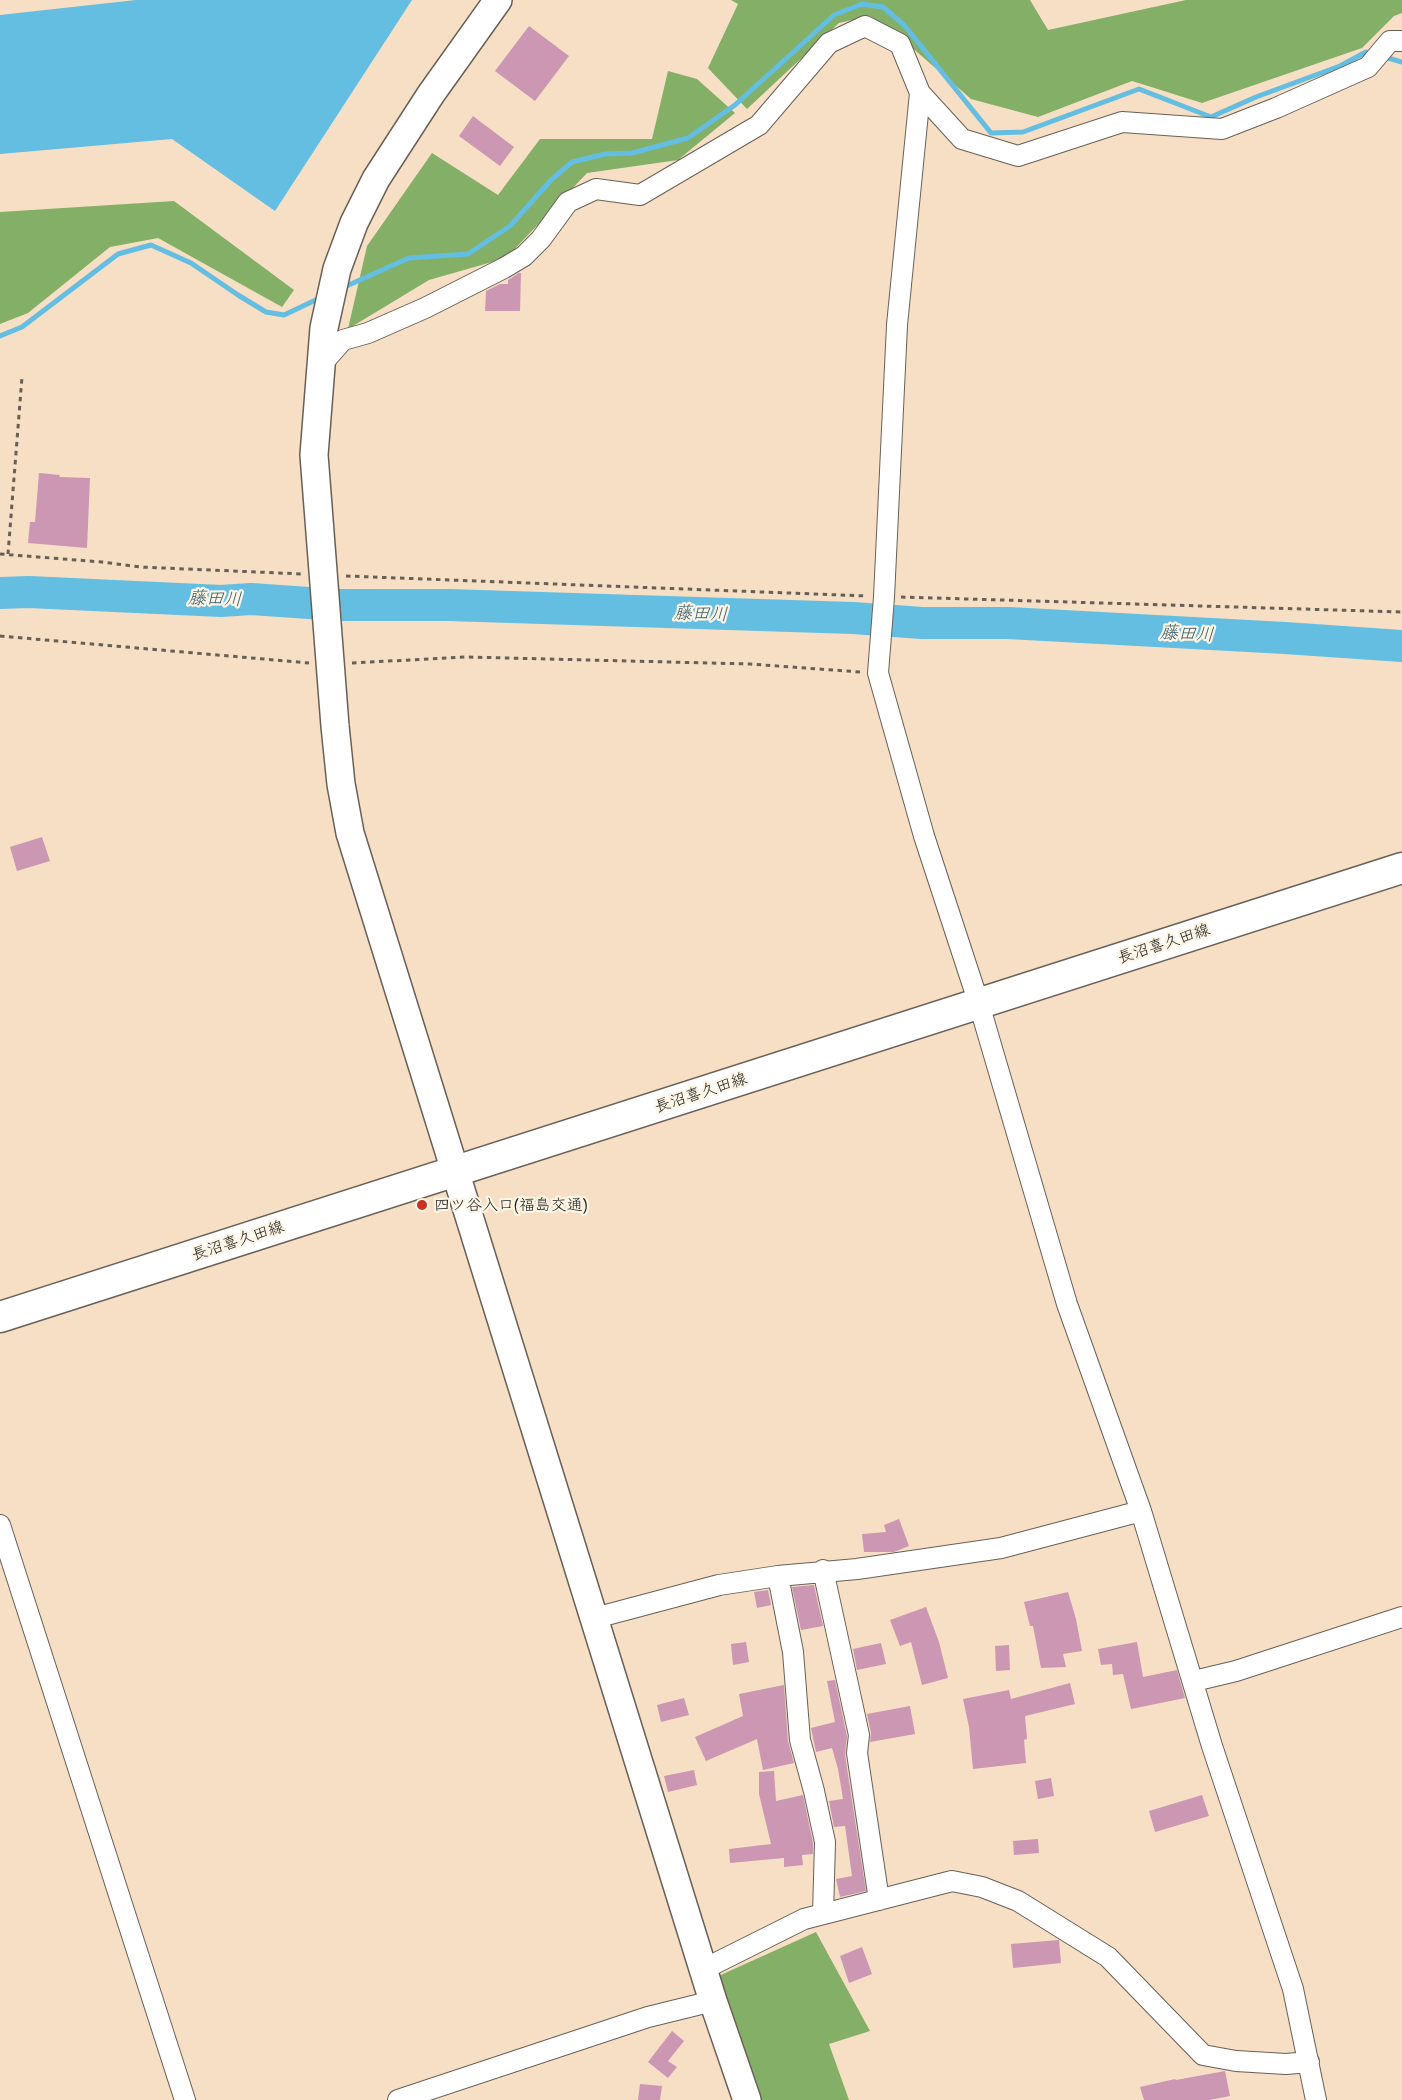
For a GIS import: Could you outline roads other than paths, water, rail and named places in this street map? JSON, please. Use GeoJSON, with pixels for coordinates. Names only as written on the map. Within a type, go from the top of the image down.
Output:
{"type":"FeatureCollection","features":[{"type":"Feature","properties":{"kind":"main road","name":"長沼喜久田線"},"geometry":{"type":"LineString","coordinates":[[0,1317],[1402,868]]}},
{"type":"Feature","properties":{"kind":"street"},"geometry":{"type":"LineString","coordinates":[[498,0],[430,94],[376,179],[354,223],[337,269],[324,328],[315,455],[322,575],[341,784],[350,833],[713,2001],[747,2100]]}},
{"type":"Feature","properties":{"kind":"street"},"geometry":{"type":"LineString","coordinates":[[320,366],[343,340],[368,333],[425,308],[524,256],[542,239],[568,202],[596,189],[640,195],[759,125],[829,43],[866,26],[900,44],[920,93],[962,139],[1018,156],[1122,122],[1222,129],[1368,67],[1390,41],[1402,41]]}},
{"type":"Feature","properties":{"kind":"street"},"geometry":{"type":"LineString","coordinates":[[920,93],[897,325],[884,597],[878,673],[924,836],[979,1004],[1067,1304],[1141,1511],[1216,1757],[1293,1989],[1316,2100]]}},
{"type":"Feature","properties":{"kind":"street"},"geometry":{"type":"LineString","coordinates":[[595,1618],[719,1585],[823,1570],[857,1569],[1001,1548],[1141,1511]]}},
{"type":"Feature","properties":{"kind":"street"},"geometry":{"type":"LineString","coordinates":[[0,1525],[185,2100]]}},
{"type":"Feature","properties":{"kind":"street"},"geometry":{"type":"LineString","coordinates":[[823,1570],[859,1735],[857,1753],[879,1900]]}},
{"type":"Feature","properties":{"kind":"street"},"geometry":{"type":"LineString","coordinates":[[778,1576],[793,1652],[800,1740],[825,1842],[823,1914]]}},
{"type":"Feature","properties":{"kind":"street"},"geometry":{"type":"LineString","coordinates":[[1194,1681],[1236,1671],[1402,1617]]}},
{"type":"Feature","properties":{"kind":"street"},"geometry":{"type":"LineString","coordinates":[[704,1969],[804,1919],[952,1881],[982,1887],[1017,1900],[1108,1957],[1203,2055],[1236,2061],[1286,2064],[1309,2062]]}},
{"type":"Feature","properties":{"kind":"street"},"geometry":{"type":"LineString","coordinates":[[398,2100],[648,2017],[713,2001]]}},
{"type":"Feature","properties":{"kind":"water"},"geometry":{"type":"Polygon","coordinates":[[[136,0],[412,0],[275,211],[172,139],[0,154],[0,15],[136,0]]]}},
{"type":"Feature","properties":{"kind":"waterway"},"geometry":{"type":"LineString","coordinates":[[342,288],[409,258],[468,254],[510,226],[551,180],[572,162],[605,154],[632,153],[688,138],[735,105],[834,15],[862,4],[883,7],[904,25],[991,133],[1023,132],[1139,89],[1211,117],[1256,97],[1340,66],[1366,52]]}},
{"type":"Feature","properties":{"kind":"waterway"},"geometry":{"type":"LineString","coordinates":[[1388,58],[1402,62]]}},
{"type":"Feature","properties":{"kind":"waterway"},"geometry":{"type":"LineString","coordinates":[[0,336],[22,327],[118,254],[151,245],[191,263],[266,312],[284,315],[322,297]]}},
{"type":"Feature","properties":{"kind":"waterway","name":"藤田川"},"geometry":{"type":"LineString","coordinates":[[0,593],[29,592],[221,601],[251,599],[338,605],[449,605],[853,618],[922,623],[1008,623],[1402,646]]}},
{"type":"Feature","properties":{"kind":"place","name":"四ツ谷入口(福島交通)"},"geometry":{"type":"Point","coordinates":[422,1205]}}]}
